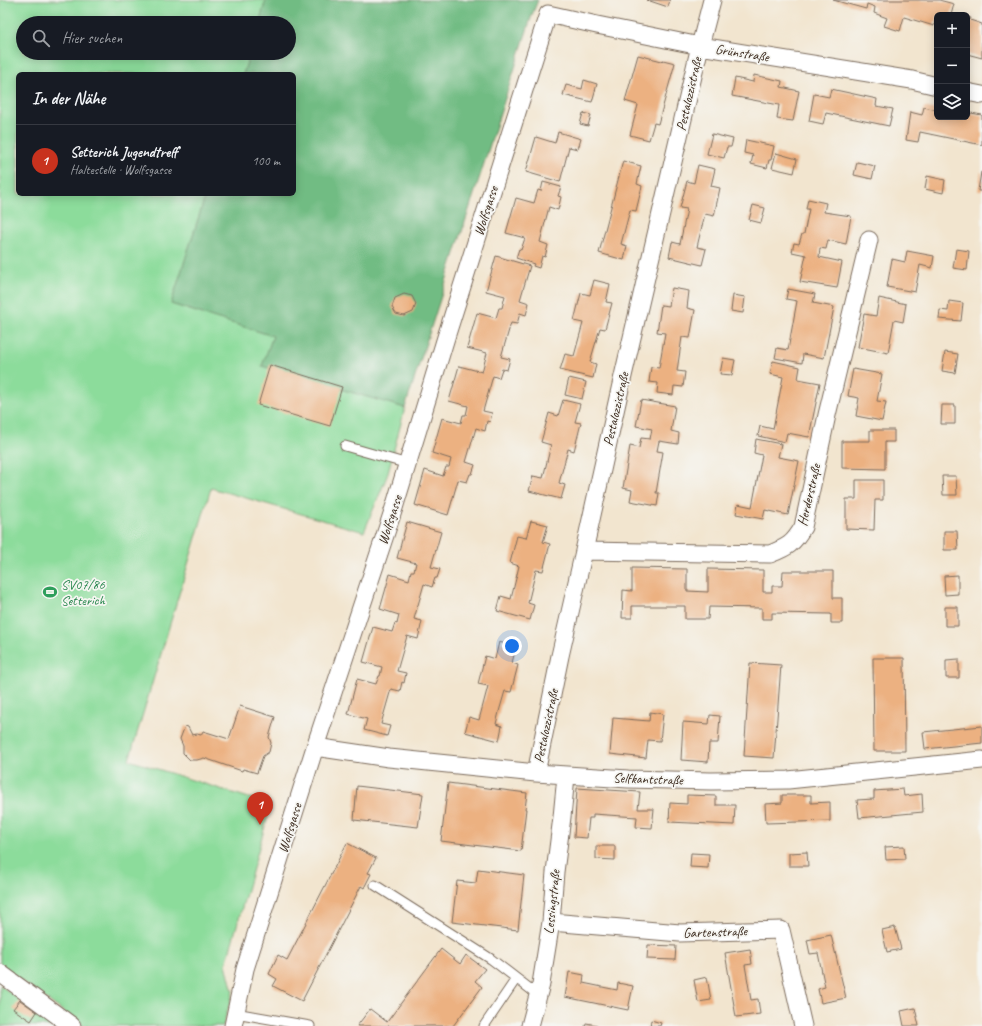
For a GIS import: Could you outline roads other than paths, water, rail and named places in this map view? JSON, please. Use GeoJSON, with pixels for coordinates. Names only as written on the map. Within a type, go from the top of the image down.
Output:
{"type":"FeatureCollection","features":[{"type":"Feature","properties":{"kind":"street","name":"Pestalozzistraße"},"geometry":{"type":"LineString","coordinates":[[536,773],[560,656],[620,388],[712,0]]}},
{"type":"Feature","properties":{"kind":"street","name":"Grünstraße"},"geometry":{"type":"LineString","coordinates":[[548,14],[597,26],[700,46],[912,80],[934,85]]}},
{"type":"Feature","properties":{"kind":"street","name":"Wolfsgasse"},"geometry":{"type":"LineString","coordinates":[[234,1020],[245,969],[315,747],[408,464],[447,334],[548,14]]}},
{"type":"Feature","properties":{"kind":"street"},"geometry":{"type":"LineString","coordinates":[[970,93],[982,95]]}},
{"type":"Feature","properties":{"kind":"street","name":"Herderstraße"},"geometry":{"type":"LineString","coordinates":[[584,551],[770,554],[787,547],[797,537],[803,527],[826,415],[869,240]]}},
{"type":"Feature","properties":{"kind":"street","name":"Selfkantstraße"},"geometry":{"type":"LineString","coordinates":[[315,747],[389,758],[566,776],[703,781],[788,780],[982,760]]}},
{"type":"Feature","properties":{"kind":"street","name":"Lessingstraße"},"geometry":{"type":"LineString","coordinates":[[530,1026],[541,984],[551,922],[566,776]]}},
{"type":"Feature","properties":{"kind":"street","name":"Gartenstraße"},"geometry":{"type":"LineString","coordinates":[[551,922],[680,933],[780,930],[803,1026]]}},
{"type":"Feature","properties":{"kind":"street"},"geometry":{"type":"LineString","coordinates":[[0,973],[72,1026]]}},
{"type":"Feature","properties":{"kind":"lane"},"geometry":{"type":"LineString","coordinates":[[344,446],[408,464]]}},
{"type":"Feature","properties":{"kind":"lane"},"geometry":{"type":"LineString","coordinates":[[375,885],[491,959],[538,996]]}},
{"type":"Feature","properties":{"kind":"lane"},"geometry":{"type":"LineString","coordinates":[[484,1026],[516,979]]}},
{"type":"Feature","properties":{"kind":"lane"},"geometry":{"type":"LineString","coordinates":[[234,1020],[310,1026]]}},
{"type":"Feature","properties":{"kind":"place","name":"SV07/86 Setterich"},"geometry":{"type":"Point","coordinates":[50,592]}},
{"type":"Feature","properties":{"kind":"place","name":"Setterich Jugendtreff"},"geometry":{"type":"Point","coordinates":[260,825]}}]}
